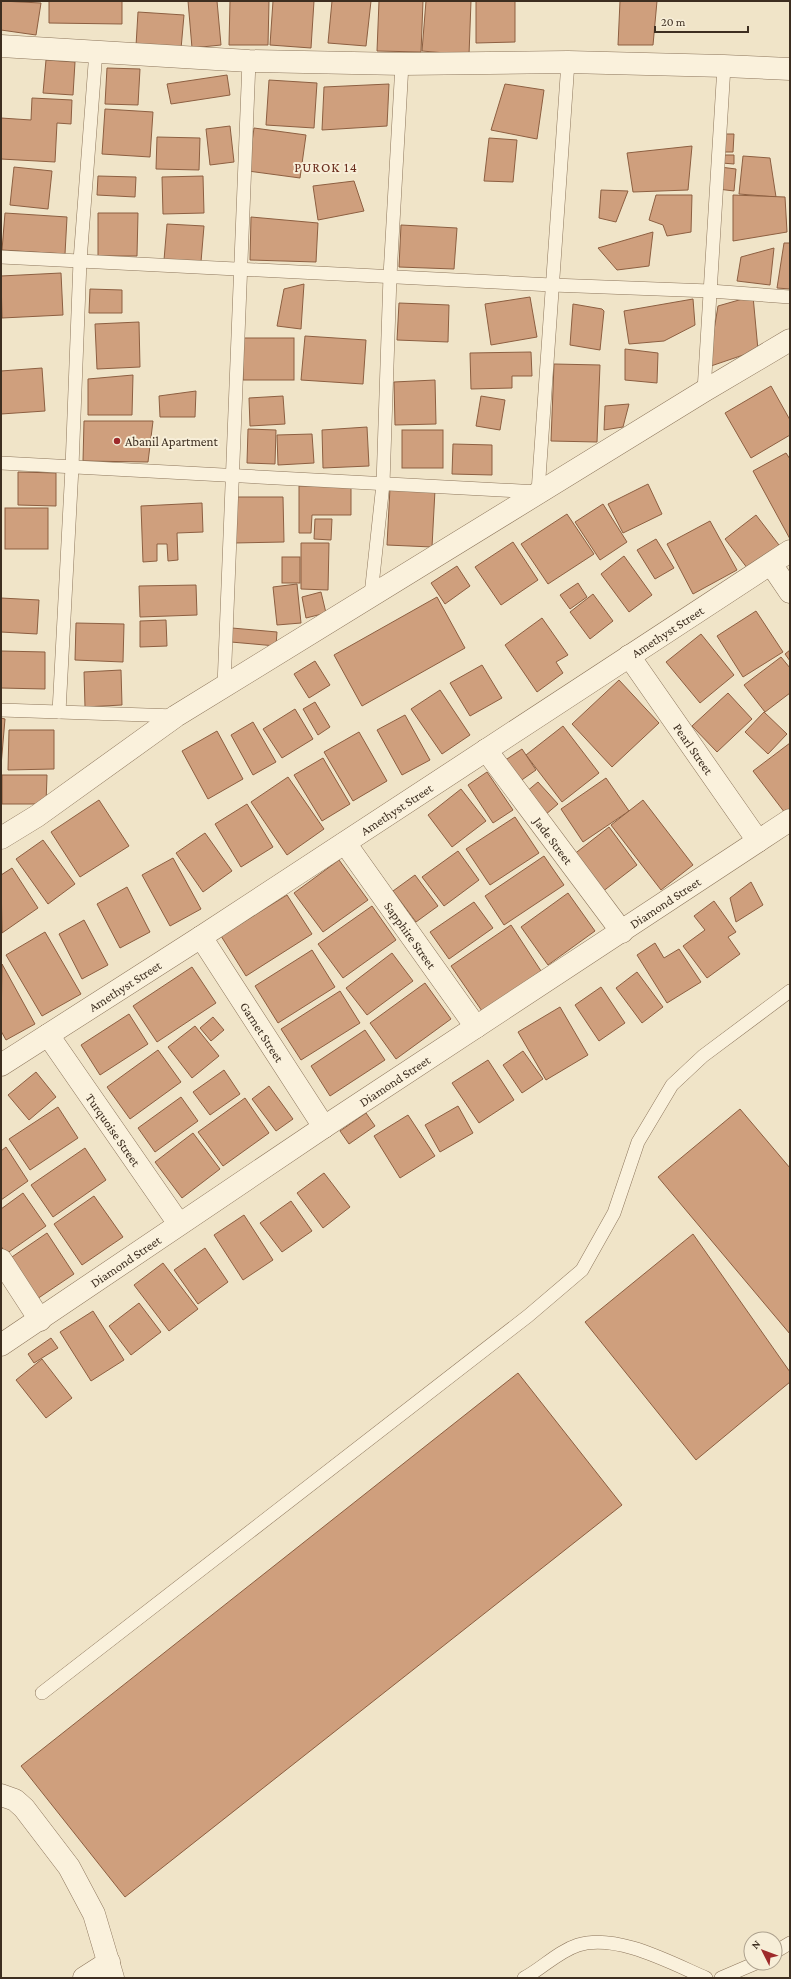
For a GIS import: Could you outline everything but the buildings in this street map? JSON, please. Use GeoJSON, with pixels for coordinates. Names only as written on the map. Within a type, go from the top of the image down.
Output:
{"type":"FeatureCollection","features":[{"type":"Feature","properties":{"kind":"street"},"geometry":{"type":"LineString","coordinates":[[1,46],[249,61],[402,64],[568,62],[790,69]]}},
{"type":"Feature","properties":{"kind":"street"},"geometry":{"type":"LineString","coordinates":[[1,838],[37,816],[176,716],[538,492],[790,340]]}},
{"type":"Feature","properties":{"kind":"street","name":"Amethyst Street"},"geometry":{"type":"LineString","coordinates":[[1,1065],[345,843],[790,552]]}},
{"type":"Feature","properties":{"kind":"street"},"geometry":{"type":"LineString","coordinates":[[771,564],[790,592]]}},
{"type":"Feature","properties":{"kind":"street","name":"Pearl Street"},"geometry":{"type":"LineString","coordinates":[[629,656],[758,841]]}},
{"type":"Feature","properties":{"kind":"street","name":"Jade Street"},"geometry":{"type":"LineString","coordinates":[[486,750],[622,932]]}},
{"type":"Feature","properties":{"kind":"street","name":"Diamond Street"},"geometry":{"type":"LineString","coordinates":[[1,1345],[324,1127],[790,820]]}},
{"type":"Feature","properties":{"kind":"street","name":"Sapphire Street"},"geometry":{"type":"LineString","coordinates":[[345,843],[476,1027]]}},
{"type":"Feature","properties":{"kind":"street","name":"Garnet Street"},"geometry":{"type":"LineString","coordinates":[[200,937],[324,1127]]}},
{"type":"Feature","properties":{"kind":"street","name":"Turquoise Street"},"geometry":{"type":"LineString","coordinates":[[48,1035],[179,1224]]}},
{"type":"Feature","properties":{"kind":"street"},"geometry":{"type":"LineString","coordinates":[[1,1260],[40,1320]]}},
{"type":"Feature","properties":{"kind":"street"},"geometry":{"type":"LineString","coordinates":[[1,1795],[15,1800],[24,1808],[69,1867],[94,1914],[111,1970],[84,1978]]}},
{"type":"Feature","properties":{"kind":"lane"},"geometry":{"type":"LineString","coordinates":[[59,712],[72,467],[80,261],[96,51]]}},
{"type":"Feature","properties":{"kind":"lane"},"geometry":{"type":"LineString","coordinates":[[224,686],[249,61]]}},
{"type":"Feature","properties":{"kind":"lane"},"geometry":{"type":"LineString","coordinates":[[1,463],[538,492],[568,62]]}},
{"type":"Feature","properties":{"kind":"lane"},"geometry":{"type":"LineString","coordinates":[[371,595],[383,484],[390,276],[402,64]]}},
{"type":"Feature","properties":{"kind":"lane"},"geometry":{"type":"LineString","coordinates":[[704,391],[724,66]]}},
{"type":"Feature","properties":{"kind":"lane"},"geometry":{"type":"LineString","coordinates":[[1,257],[552,285],[710,291],[790,297]]}},
{"type":"Feature","properties":{"kind":"lane"},"geometry":{"type":"LineString","coordinates":[[1,710],[176,716]]}},
{"type":"Feature","properties":{"kind":"lane"},"geometry":{"type":"LineString","coordinates":[[42,1693],[528,1316],[582,1270],[614,1213],[638,1142],[672,1085],[703,1056],[790,991]]}},
{"type":"Feature","properties":{"kind":"lane"},"geometry":{"type":"LineString","coordinates":[[524,1978],[554,1956],[578,1945],[599,1942],[645,1951],[706,1978]]}},
{"type":"Feature","properties":{"kind":"lane"},"geometry":{"type":"LineString","coordinates":[[721,1978],[743,1969]]}},
{"type":"Feature","properties":{"kind":"place","name":"Abanil Apartment"},"geometry":{"type":"Point","coordinates":[117,441]}},
{"type":"Feature","properties":{"kind":"district","name":"PUROK 14"},"geometry":{"type":"Point","coordinates":[326,167]}}]}
